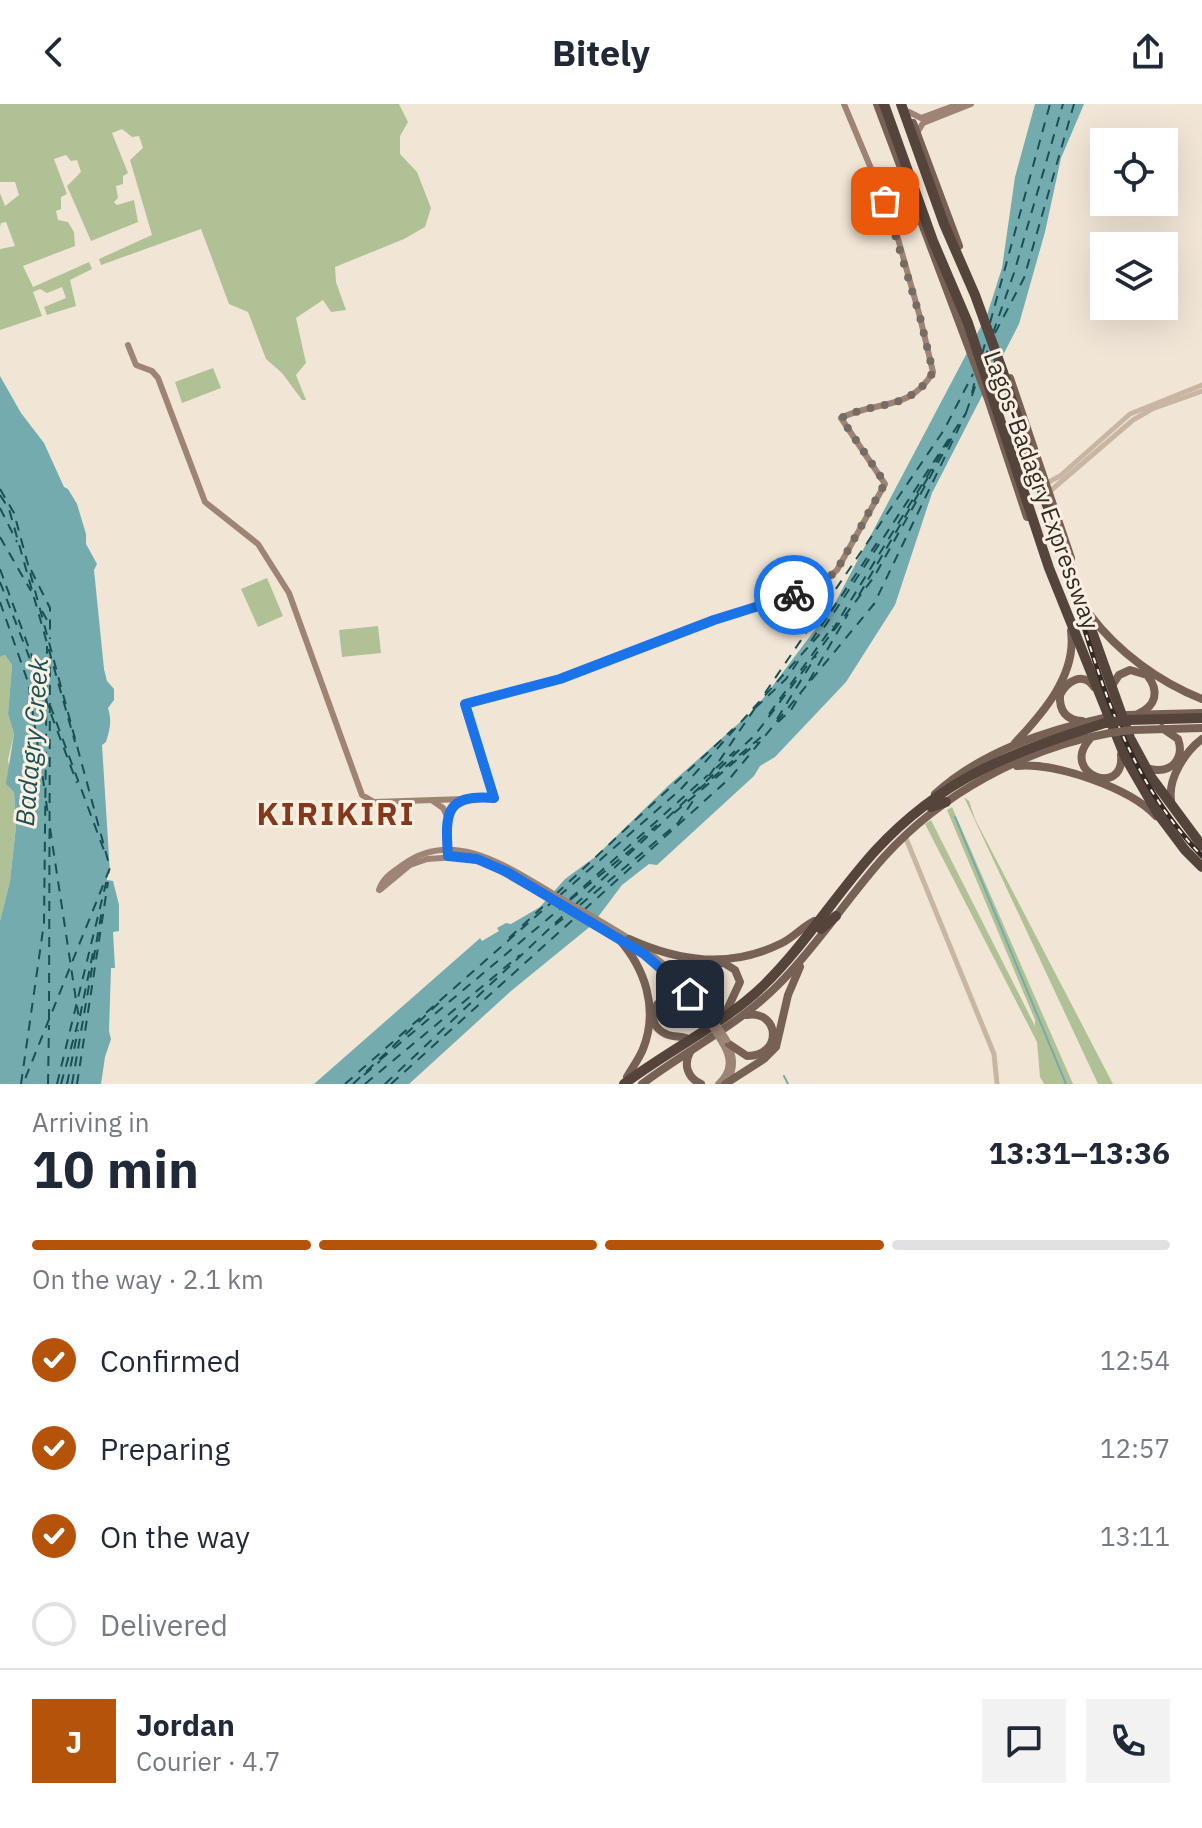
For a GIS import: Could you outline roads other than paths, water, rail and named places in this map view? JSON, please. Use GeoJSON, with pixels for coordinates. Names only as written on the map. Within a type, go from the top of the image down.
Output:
{"type":"FeatureCollection","features":[{"type":"Feature","properties":{"kind":"highway","name":"Lagos-Badagry Expressway"},"geometry":{"type":"LineString","coordinates":[[884,104],[1049,568],[1125,757],[1158,814],[1202,869]]}},
{"type":"Feature","properties":{"kind":"highway","name":"Lagos-Badagry Expressway"},"geometry":{"type":"LineString","coordinates":[[905,107],[944,224],[980,302],[1004,368],[1031,460],[1130,738],[1151,777],[1202,844]]}},
{"type":"Feature","properties":{"kind":"highway"},"geometry":{"type":"LineString","coordinates":[[626,1082],[733,1011],[761,988],[875,850],[898,827],[987,765],[1023,749],[1131,721],[1202,721]]}},
{"type":"Feature","properties":{"kind":"highway"},"geometry":{"type":"LineString","coordinates":[[626,1082],[748,1005],[787,969],[882,852],[941,797],[1032,751],[1107,726]]}},
{"type":"Feature","properties":{"kind":"main road"},"geometry":{"type":"LineString","coordinates":[[128,345],[136,365],[152,371],[158,378],[205,502],[258,544],[285,586],[297,611],[362,795],[374,802],[494,798],[465,704],[560,679],[714,620],[809,590],[832,575],[885,482],[841,418],[914,395],[933,372],[893,221],[844,104]]}},
{"type":"Feature","properties":{"kind":"main road","name":"Lagos-Badagry Expressway"},"geometry":{"type":"LineString","coordinates":[[877,104],[964,324]]}},
{"type":"Feature","properties":{"kind":"main road"},"geometry":{"type":"LineString","coordinates":[[905,107],[921,118],[959,104]]}},
{"type":"Feature","properties":{"kind":"main road"},"geometry":{"type":"LineString","coordinates":[[917,133],[925,122],[971,104]]}},
{"type":"Feature","properties":{"kind":"main road","name":"Lagos-Badagry Expressway"},"geometry":{"type":"LineString","coordinates":[[905,107],[980,302]]}},
{"type":"Feature","properties":{"kind":"main road","name":"Lagos-Badagry Expressway"},"geometry":{"type":"LineString","coordinates":[[1004,368],[1113,684],[1150,769],[1202,844]]}},
{"type":"Feature","properties":{"kind":"main road","name":"Lagos-Badagry Expressway"},"geometry":{"type":"LineString","coordinates":[[989,396],[1011,473],[1121,755],[1159,820],[1202,869]]}},
{"type":"Feature","properties":{"kind":"main road"},"geometry":{"type":"LineString","coordinates":[[1090,615],[1110,640],[1126,653],[1168,682],[1202,699]]}},
{"type":"Feature","properties":{"kind":"main road"},"geometry":{"type":"LineString","coordinates":[[626,1082],[726,1012],[826,923],[941,797],[1011,747],[1053,699],[1072,644],[1070,626]]}},
{"type":"Feature","properties":{"kind":"main road"},"geometry":{"type":"LineString","coordinates":[[1113,684],[1119,675],[1130,670],[1147,675],[1155,687],[1155,697],[1149,708],[1131,721]]}},
{"type":"Feature","properties":{"kind":"main road"},"geometry":{"type":"LineString","coordinates":[[1094,687],[1086,679],[1078,679],[1068,684],[1060,695],[1059,703],[1067,717],[1107,726]]}},
{"type":"Feature","properties":{"kind":"main road"},"geometry":{"type":"LineString","coordinates":[[1011,747],[1091,721]]}},
{"type":"Feature","properties":{"kind":"main road"},"geometry":{"type":"LineString","coordinates":[[1131,721],[1162,728],[1178,739],[1180,755],[1175,763],[1166,769],[1150,769]]}},
{"type":"Feature","properties":{"kind":"main road"},"geometry":{"type":"LineString","coordinates":[[1162,728],[1202,721]]}},
{"type":"Feature","properties":{"kind":"main road"},"geometry":{"type":"LineString","coordinates":[[1107,726],[1085,745],[1081,756],[1084,768],[1102,779],[1115,774],[1121,765],[1121,755]]}},
{"type":"Feature","properties":{"kind":"main road"},"geometry":{"type":"LineString","coordinates":[[642,1084],[743,1016],[769,994],[802,960],[881,840],[914,808],[1037,755],[1094,737]]}},
{"type":"Feature","properties":{"kind":"main road"},"geometry":{"type":"LineString","coordinates":[[1171,800],[1174,776],[1191,748],[1202,739]]}},
{"type":"Feature","properties":{"kind":"main road"},"geometry":{"type":"LineString","coordinates":[[1005,769],[1037,765],[1067,772],[1145,805],[1159,820]]}},
{"type":"Feature","properties":{"kind":"main road"},"geometry":{"type":"LineString","coordinates":[[448,818],[454,805],[464,797]]}},
{"type":"Feature","properties":{"kind":"main road"},"geometry":{"type":"LineString","coordinates":[[430,800],[440,805],[448,818],[450,854]]}},
{"type":"Feature","properties":{"kind":"main road"},"geometry":{"type":"LineString","coordinates":[[450,854],[410,865],[379,890],[385,878],[410,860],[450,854],[486,863],[525,880],[617,935],[663,968],[702,1007]]}},
{"type":"Feature","properties":{"kind":"main road"},"geometry":{"type":"LineString","coordinates":[[617,935],[675,957],[702,960],[728,958],[774,947],[826,923]]}},
{"type":"Feature","properties":{"kind":"main road"},"geometry":{"type":"LineString","coordinates":[[617,935],[637,961],[649,1002],[644,1045],[626,1082]]}},
{"type":"Feature","properties":{"kind":"main road"},"geometry":{"type":"LineString","coordinates":[[629,939],[669,968],[726,1042],[733,1067],[725,1084]]}},
{"type":"Feature","properties":{"kind":"main road"},"geometry":{"type":"LineString","coordinates":[[725,1084],[764,1059],[776,1047],[784,1008],[802,960]]}},
{"type":"Feature","properties":{"kind":"main road"},"geometry":{"type":"LineString","coordinates":[[702,1007],[698,987],[702,973],[711,965],[724,963],[735,970],[740,982],[726,1012]]}},
{"type":"Feature","properties":{"kind":"main road"},"geometry":{"type":"LineString","coordinates":[[686,1038],[668,1035],[660,1029],[654,1019],[655,1007],[661,998],[678,993],[702,1007]]}},
{"type":"Feature","properties":{"kind":"main road"},"geometry":{"type":"LineString","coordinates":[[726,1042],[747,1056],[763,1053],[770,1046],[773,1033],[769,1022],[756,1014],[743,1016]]}},
{"type":"Feature","properties":{"kind":"main road"},"geometry":{"type":"LineString","coordinates":[[718,1084],[729,1068],[726,1042]]}},
{"type":"Feature","properties":{"kind":"main road"},"geometry":{"type":"LineString","coordinates":[[693,1049],[687,1059],[687,1071],[692,1079],[701,1084]]}},
{"type":"Feature","properties":{"kind":"street"},"geometry":{"type":"LineString","coordinates":[[1046,488],[1118,428],[1202,385]]}},
{"type":"Feature","properties":{"kind":"street"},"geometry":{"type":"LineString","coordinates":[[1166,401],[1202,391]]}},
{"type":"Feature","properties":{"kind":"street"},"geometry":{"type":"LineString","coordinates":[[905,836],[994,1054],[997,1084]]}},
{"type":"Feature","properties":{"kind":"water"},"geometry":{"type":"Polygon","coordinates":[[[1035,104],[1084,104],[1061,158],[1045,232],[1019,324],[932,493],[895,605],[846,682],[775,757],[760,766],[754,776],[657,865],[649,864],[622,885],[592,925],[511,991],[409,1084],[314,1084],[480,938],[482,941],[499,931],[497,928],[511,924],[540,907],[565,879],[595,857],[669,785],[756,708],[835,603],[987,315],[1002,268],[1015,177],[1035,104]]]}},
{"type":"Feature","properties":{"kind":"water","name":"Badagry Creek"},"geometry":{"type":"Polygon","coordinates":[[[0,376],[21,413],[44,443],[64,487],[77,504],[86,544],[97,564],[94,570],[104,669],[107,681],[114,689],[114,700],[108,708],[109,729],[106,742],[102,745],[110,873],[107,880],[113,881],[119,905],[119,931],[113,932],[115,968],[111,968],[111,1039],[101,1084],[0,1084],[0,921],[10,881],[16,826],[14,792],[6,784],[14,734],[8,714],[12,665],[5,655],[0,657],[0,376]]]}},
{"type":"Feature","properties":{"kind":"waterway"},"geometry":{"type":"LineString","coordinates":[[955,817],[1066,1084]]}},
{"type":"Feature","properties":{"kind":"waterway"},"geometry":{"type":"LineString","coordinates":[[784,1076],[788,1084]]}},
{"type":"Feature","properties":{"kind":"railway"},"geometry":{"type":"LineString","coordinates":[[1065,566],[1102,683],[1132,756],[1175,824],[1202,856]]}},
{"type":"Feature","properties":{"kind":"district","name":"KIRIKIRI"},"geometry":{"type":"Point","coordinates":[336,813]}}]}
